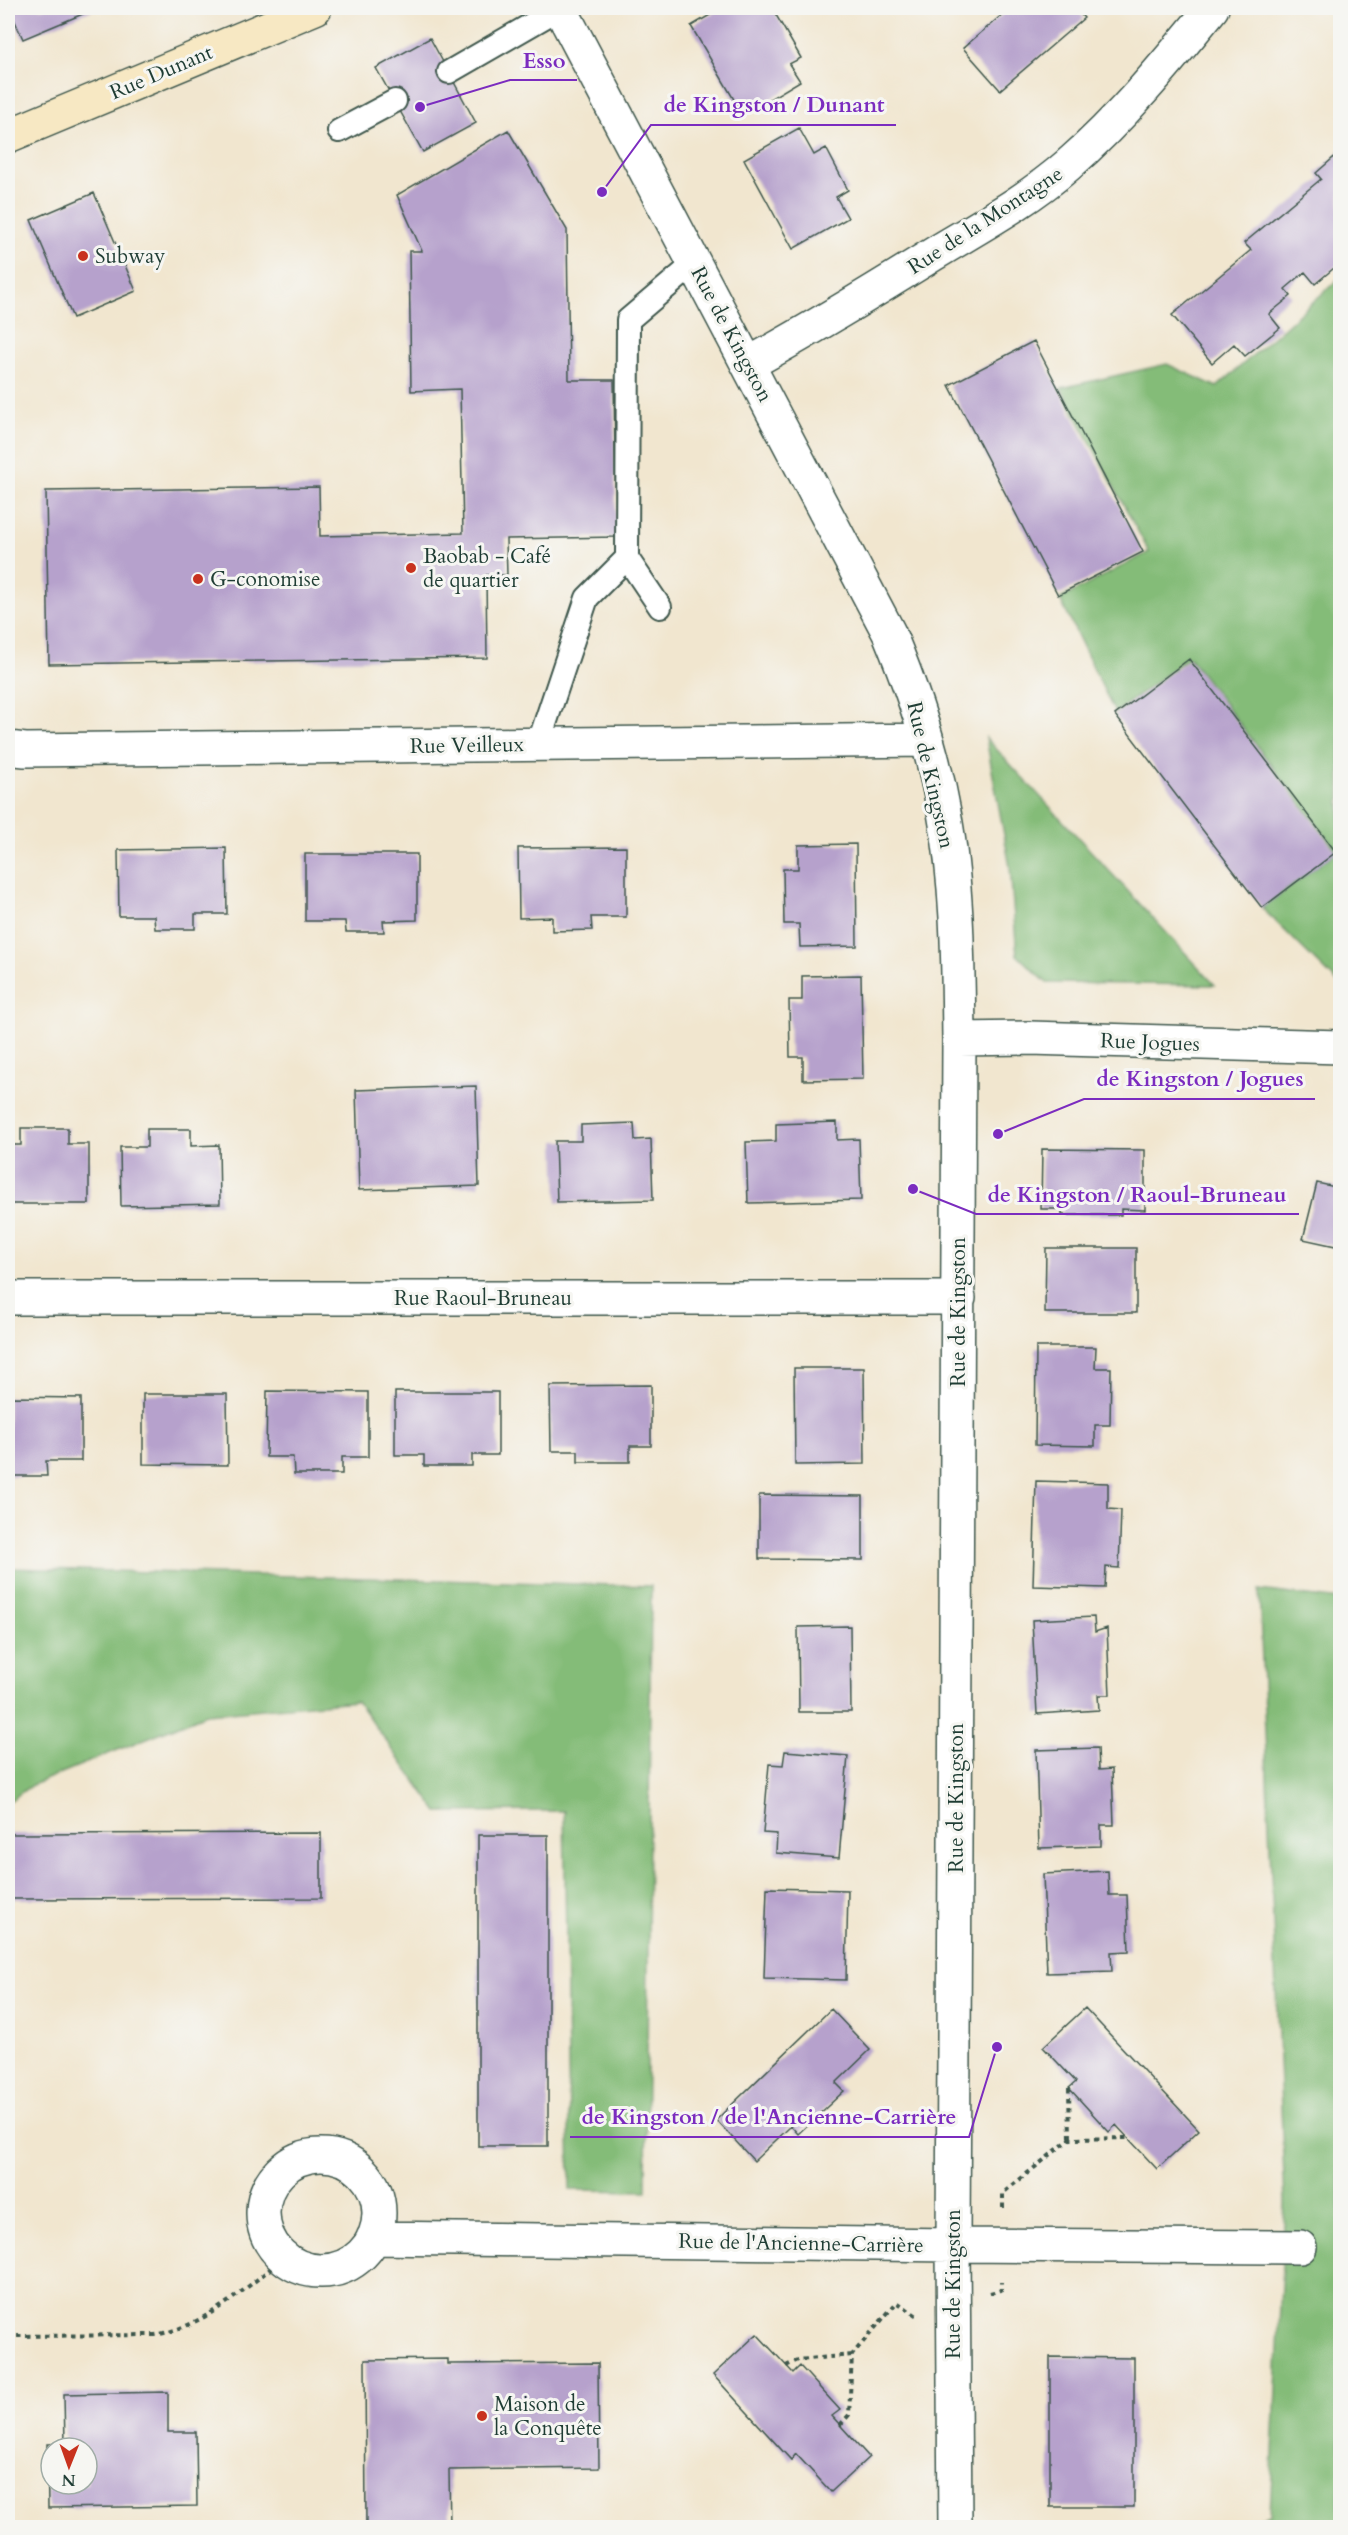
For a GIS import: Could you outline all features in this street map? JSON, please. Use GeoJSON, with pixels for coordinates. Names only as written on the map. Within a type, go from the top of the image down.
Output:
{"type":"FeatureCollection","features":[{"type":"Feature","properties":{"kind":"street","name":"Rue Dunant"},"geometry":{"type":"LineString","coordinates":[[8,136],[315,8]]}},
{"type":"Feature","properties":{"kind":"street","name":"Rue de Kingston"},"geometry":{"type":"LineString","coordinates":[[560,8],[889,633],[910,686],[927,740],[944,812],[954,884],[959,1039],[953,2245],[955,2528]]}},
{"type":"Feature","properties":{"kind":"street","name":"Rue de la Montagne"},"geometry":{"type":"LineString","coordinates":[[748,364],[798,337],[1017,204],[1067,166],[1140,94],[1212,8]]}},
{"type":"Feature","properties":{"kind":"street","name":"Rue Veilleux"},"geometry":{"type":"LineString","coordinates":[[8,748],[49,750],[927,740]]}},
{"type":"Feature","properties":{"kind":"street","name":"Rue Jogues"},"geometry":{"type":"LineString","coordinates":[[959,1039],[1029,1038],[1341,1047]]}},
{"type":"Feature","properties":{"kind":"street","name":"Rue Raoul-Bruneau"},"geometry":{"type":"LineString","coordinates":[[8,1298],[959,1298]]}},
{"type":"Feature","properties":{"kind":"street"},"geometry":{"type":"LineString","coordinates":[[318,2155],[338,2158],[355,2166],[369,2181],[377,2199],[378,2219],[373,2238],[363,2253],[350,2263],[333,2270],[316,2271],[284,2258],[271,2243],[263,2225],[263,2205],[269,2186],[281,2170],[298,2160],[318,2155]]}},
{"type":"Feature","properties":{"kind":"street","name":"Rue de l'Ancienne-Carrière"},"geometry":{"type":"LineString","coordinates":[[373,2238],[1300,2247]]}},
{"type":"Feature","properties":{"kind":"lane"},"geometry":{"type":"LineString","coordinates":[[449,72],[560,8]]}},
{"type":"Feature","properties":{"kind":"lane"},"geometry":{"type":"LineString","coordinates":[[339,131],[395,101]]}},
{"type":"Feature","properties":{"kind":"lane"},"geometry":{"type":"LineString","coordinates":[[660,607],[627,558],[628,320],[695,263]]}},
{"type":"Feature","properties":{"kind":"lane"},"geometry":{"type":"LineString","coordinates":[[538,744],[587,598],[627,558]]}},
{"type":"Feature","properties":{"kind":"path"},"geometry":{"type":"LineString","coordinates":[[1069,2088],[1070,2139]]}},
{"type":"Feature","properties":{"kind":"path"},"geometry":{"type":"LineString","coordinates":[[8,2336],[156,2335],[176,2331],[207,2316],[284,2258]]}},
{"type":"Feature","properties":{"kind":"path"},"geometry":{"type":"LineString","coordinates":[[786,2366],[798,2360],[852,2355]]}},
{"type":"Feature","properties":{"kind":"green space"},"geometry":{"type":"Polygon","coordinates":[[[1340,278],[1340,985],[1262,908],[1337,851],[1189,657],[1115,713],[1060,599],[1149,552],[1061,388],[1167,364],[1217,387],[1340,278]]]}},
{"type":"Feature","properties":{"kind":"green space"},"geometry":{"type":"Polygon","coordinates":[[[986,738],[1215,985],[1047,983],[1017,955],[1010,867],[986,738]]]}},
{"type":"Feature","properties":{"kind":"green space"},"geometry":{"type":"Polygon","coordinates":[[[8,1568],[651,1586],[646,2191],[570,2190],[564,1811],[438,1812],[357,1701],[206,1714],[32,1785],[8,1802],[8,1568]]]}},
{"type":"Feature","properties":{"kind":"green space"},"geometry":{"type":"Polygon","coordinates":[[[1259,1590],[1340,1600],[1340,2527],[1229,2528],[1270,2514],[1285,2202],[1259,1590]]]}},
{"type":"Feature","properties":{"kind":"building"},"geometry":{"type":"Polygon","coordinates":[[[9,8],[97,8],[23,39],[9,8]]]}},
{"type":"Feature","properties":{"kind":"building"},"geometry":{"type":"Polygon","coordinates":[[[722,8],[772,8],[801,58],[789,64],[800,81],[743,115],[691,26],[722,8]]]}},
{"type":"Feature","properties":{"kind":"building"},"geometry":{"type":"Polygon","coordinates":[[[1010,8],[1075,8],[1084,18],[1000,90],[963,48],[1010,8]]]}},
{"type":"Feature","properties":{"kind":"building"},"geometry":{"type":"Polygon","coordinates":[[[430,38],[476,123],[423,152],[376,68],[430,38]]]}},
{"type":"Feature","properties":{"kind":"building"},"geometry":{"type":"Polygon","coordinates":[[[799,128],[814,155],[826,148],[848,190],[836,197],[848,218],[793,249],[744,159],[799,128]]]}},
{"type":"Feature","properties":{"kind":"building"},"geometry":{"type":"Polygon","coordinates":[[[508,130],[567,230],[569,380],[614,380],[616,537],[506,539],[507,575],[486,575],[487,658],[49,664],[46,491],[319,487],[320,536],[463,533],[460,389],[411,391],[409,251],[422,251],[397,195],[508,130]]]}},
{"type":"Feature","properties":{"kind":"building"},"geometry":{"type":"Polygon","coordinates":[[[1340,152],[1340,263],[1315,284],[1305,272],[1285,289],[1291,296],[1269,314],[1280,328],[1245,356],[1234,344],[1212,363],[1172,315],[1251,250],[1244,243],[1321,179],[1316,173],[1340,152]]]}},
{"type":"Feature","properties":{"kind":"building","name":"Subway"},"geometry":{"type":"Polygon","coordinates":[[[94,193],[136,291],[73,318],[31,220],[94,193]]]}},
{"type":"Feature","properties":{"kind":"building"},"geometry":{"type":"Polygon","coordinates":[[[1034,341],[1143,552],[1058,595],[949,385],[1034,341]]]}},
{"type":"Feature","properties":{"kind":"building"},"geometry":{"type":"Polygon","coordinates":[[[1189,659],[1336,852],[1262,908],[1115,715],[1189,659]]]}},
{"type":"Feature","properties":{"kind":"building"},"geometry":{"type":"Polygon","coordinates":[[[856,844],[857,946],[800,947],[799,924],[784,924],[783,869],[798,869],[798,845],[856,844]]]}},
{"type":"Feature","properties":{"kind":"building"},"geometry":{"type":"Polygon","coordinates":[[[626,847],[626,917],[591,917],[592,930],[552,931],[552,917],[519,918],[518,848],[626,847]]]}},
{"type":"Feature","properties":{"kind":"building"},"geometry":{"type":"Polygon","coordinates":[[[226,848],[227,914],[195,914],[195,929],[155,929],[154,916],[119,916],[118,850],[226,848]]]}},
{"type":"Feature","properties":{"kind":"building"},"geometry":{"type":"Polygon","coordinates":[[[305,854],[417,854],[417,920],[383,921],[384,932],[346,932],[345,921],[305,921],[305,854]]]}},
{"type":"Feature","properties":{"kind":"building"},"geometry":{"type":"Polygon","coordinates":[[[861,975],[863,1079],[803,1080],[803,1057],[790,1057],[789,1000],[802,1000],[802,976],[861,975]]]}},
{"type":"Feature","properties":{"kind":"building"},"geometry":{"type":"Polygon","coordinates":[[[476,1086],[479,1186],[359,1190],[356,1090],[476,1086]]]}},
{"type":"Feature","properties":{"kind":"building"},"geometry":{"type":"Polygon","coordinates":[[[837,1122],[837,1140],[859,1139],[861,1200],[748,1203],[746,1142],[776,1141],[776,1124],[837,1122]]]}},
{"type":"Feature","properties":{"kind":"building"},"geometry":{"type":"Polygon","coordinates":[[[634,1123],[635,1140],[651,1139],[653,1200],[557,1202],[555,1141],[581,1141],[581,1125],[634,1123]]]}},
{"type":"Feature","properties":{"kind":"building"},"geometry":{"type":"Polygon","coordinates":[[[21,1128],[68,1128],[68,1144],[89,1144],[89,1204],[8,1204],[8,1145],[21,1145],[21,1128]]]}},
{"type":"Feature","properties":{"kind":"building"},"geometry":{"type":"Polygon","coordinates":[[[147,1129],[191,1129],[191,1146],[219,1145],[220,1204],[121,1206],[120,1147],[147,1147],[147,1129]]]}},
{"type":"Feature","properties":{"kind":"building"},"geometry":{"type":"Polygon","coordinates":[[[1042,1149],[1145,1150],[1145,1210],[1121,1209],[1121,1215],[1062,1215],[1062,1209],[1041,1209],[1042,1149]]]}},
{"type":"Feature","properties":{"kind":"building"},"geometry":{"type":"Polygon","coordinates":[[[1317,1183],[1340,1188],[1340,1247],[1303,1239],[1317,1183]]]}},
{"type":"Feature","properties":{"kind":"building"},"geometry":{"type":"Polygon","coordinates":[[[1046,1248],[1136,1248],[1136,1313],[1045,1313],[1046,1248]]]}},
{"type":"Feature","properties":{"kind":"building"},"geometry":{"type":"Polygon","coordinates":[[[1036,1347],[1096,1347],[1095,1368],[1111,1368],[1110,1425],[1095,1425],[1095,1446],[1035,1445],[1036,1347]]]}},
{"type":"Feature","properties":{"kind":"building"},"geometry":{"type":"Polygon","coordinates":[[[794,1368],[864,1368],[865,1464],[795,1465],[794,1368]]]}},
{"type":"Feature","properties":{"kind":"building"},"geometry":{"type":"Polygon","coordinates":[[[651,1385],[651,1446],[630,1446],[630,1462],[578,1462],[578,1451],[551,1451],[550,1386],[651,1385]]]}},
{"type":"Feature","properties":{"kind":"building"},"geometry":{"type":"Polygon","coordinates":[[[267,1391],[368,1392],[368,1457],[342,1457],[342,1474],[294,1474],[293,1457],[266,1457],[267,1391]]]}},
{"type":"Feature","properties":{"kind":"building"},"geometry":{"type":"Polygon","coordinates":[[[395,1392],[498,1392],[498,1455],[472,1455],[472,1466],[424,1466],[424,1455],[395,1455],[395,1392]]]}},
{"type":"Feature","properties":{"kind":"building"},"geometry":{"type":"Polygon","coordinates":[[[143,1394],[227,1394],[228,1465],[143,1464],[143,1394]]]}},
{"type":"Feature","properties":{"kind":"building"},"geometry":{"type":"Polygon","coordinates":[[[8,1397],[81,1398],[81,1461],[46,1461],[47,1476],[9,1476],[8,1397]]]}},
{"type":"Feature","properties":{"kind":"building"},"geometry":{"type":"Polygon","coordinates":[[[1036,1481],[1108,1483],[1108,1509],[1121,1510],[1119,1568],[1106,1567],[1105,1588],[1033,1586],[1036,1481]]]}},
{"type":"Feature","properties":{"kind":"building"},"geometry":{"type":"Polygon","coordinates":[[[759,1495],[863,1496],[863,1560],[759,1559],[759,1495]]]}},
{"type":"Feature","properties":{"kind":"building"},"geometry":{"type":"Polygon","coordinates":[[[1094,1617],[1095,1632],[1107,1628],[1110,1695],[1098,1695],[1099,1710],[1037,1714],[1032,1620],[1094,1617]]]}},
{"type":"Feature","properties":{"kind":"building"},"geometry":{"type":"Polygon","coordinates":[[[850,1626],[851,1712],[799,1712],[798,1627],[850,1626]]]}},
{"type":"Feature","properties":{"kind":"building"},"geometry":{"type":"Polygon","coordinates":[[[1098,1748],[1099,1770],[1112,1769],[1114,1825],[1101,1825],[1101,1846],[1039,1848],[1036,1750],[1098,1748]]]}},
{"type":"Feature","properties":{"kind":"building"},"geometry":{"type":"Polygon","coordinates":[[[785,1751],[848,1756],[839,1858],[776,1853],[777,1834],[763,1833],[769,1764],[783,1765],[785,1751]]]}},
{"type":"Feature","properties":{"kind":"building"},"geometry":{"type":"Polygon","coordinates":[[[321,1833],[321,1898],[9,1899],[9,1834],[321,1833]]]}},
{"type":"Feature","properties":{"kind":"building"},"geometry":{"type":"Polygon","coordinates":[[[478,1835],[548,1835],[548,2146],[478,2146],[478,1835]]]}},
{"type":"Feature","properties":{"kind":"building"},"geometry":{"type":"Polygon","coordinates":[[[1108,1871],[1109,1895],[1127,1895],[1129,1951],[1111,1952],[1112,1971],[1047,1973],[1043,1874],[1108,1871]]]}},
{"type":"Feature","properties":{"kind":"building"},"geometry":{"type":"Polygon","coordinates":[[[767,1888],[848,1890],[846,1980],[764,1978],[767,1888]]]}},
{"type":"Feature","properties":{"kind":"building"},"geometry":{"type":"Polygon","coordinates":[[[1085,2008],[1199,2130],[1157,2169],[1116,2125],[1109,2132],[1069,2088],[1076,2082],[1043,2047],[1085,2008]]]}},
{"type":"Feature","properties":{"kind":"building"},"geometry":{"type":"Polygon","coordinates":[[[831,2009],[870,2050],[836,2083],[844,2091],[798,2134],[791,2126],[754,2161],[716,2120],[831,2009]]]}},
{"type":"Feature","properties":{"kind":"building"},"geometry":{"type":"Polygon","coordinates":[[[757,2334],[793,2373],[800,2366],[840,2410],[832,2416],[869,2457],[831,2492],[796,2454],[791,2460],[713,2375],[757,2334]]]}},
{"type":"Feature","properties":{"kind":"building"},"geometry":{"type":"Polygon","coordinates":[[[1050,2357],[1134,2358],[1134,2507],[1050,2507],[1050,2357]]]}},
{"type":"Feature","properties":{"kind":"building","name":"Maison de la Conquête"},"geometry":{"type":"Polygon","coordinates":[[[448,2359],[448,2364],[598,2363],[599,2468],[449,2470],[450,2528],[366,2528],[365,2360],[448,2359]]]}},
{"type":"Feature","properties":{"kind":"building"},"geometry":{"type":"Polygon","coordinates":[[[168,2392],[168,2432],[196,2432],[197,2506],[48,2508],[48,2496],[99,2496],[99,2436],[65,2436],[64,2394],[168,2392]]]}},
{"type":"Feature","properties":{"kind":"place","name":"Esso"},"geometry":{"type":"Point","coordinates":[420,107]}},
{"type":"Feature","properties":{"kind":"place","name":"de Kingston / Dunant"},"geometry":{"type":"Point","coordinates":[602,192]}},
{"type":"Feature","properties":{"kind":"place","name":"Subway"},"geometry":{"type":"Point","coordinates":[83,256]}},
{"type":"Feature","properties":{"kind":"place","name":"Baobab - Café de quartier"},"geometry":{"type":"Point","coordinates":[411,568]}},
{"type":"Feature","properties":{"kind":"place","name":"G-conomise"},"geometry":{"type":"Point","coordinates":[198,579]}},
{"type":"Feature","properties":{"kind":"place","name":"de Kingston / Jogues"},"geometry":{"type":"Point","coordinates":[998,1134]}},
{"type":"Feature","properties":{"kind":"place","name":"de Kingston / Raoul-Bruneau"},"geometry":{"type":"Point","coordinates":[913,1189]}},
{"type":"Feature","properties":{"kind":"place","name":"de Kingston / de l'Ancienne-Carrière"},"geometry":{"type":"Point","coordinates":[997,2047]}},
{"type":"Feature","properties":{"kind":"place","name":"Maison de la Conquête"},"geometry":{"type":"Point","coordinates":[482,2416]}}]}
